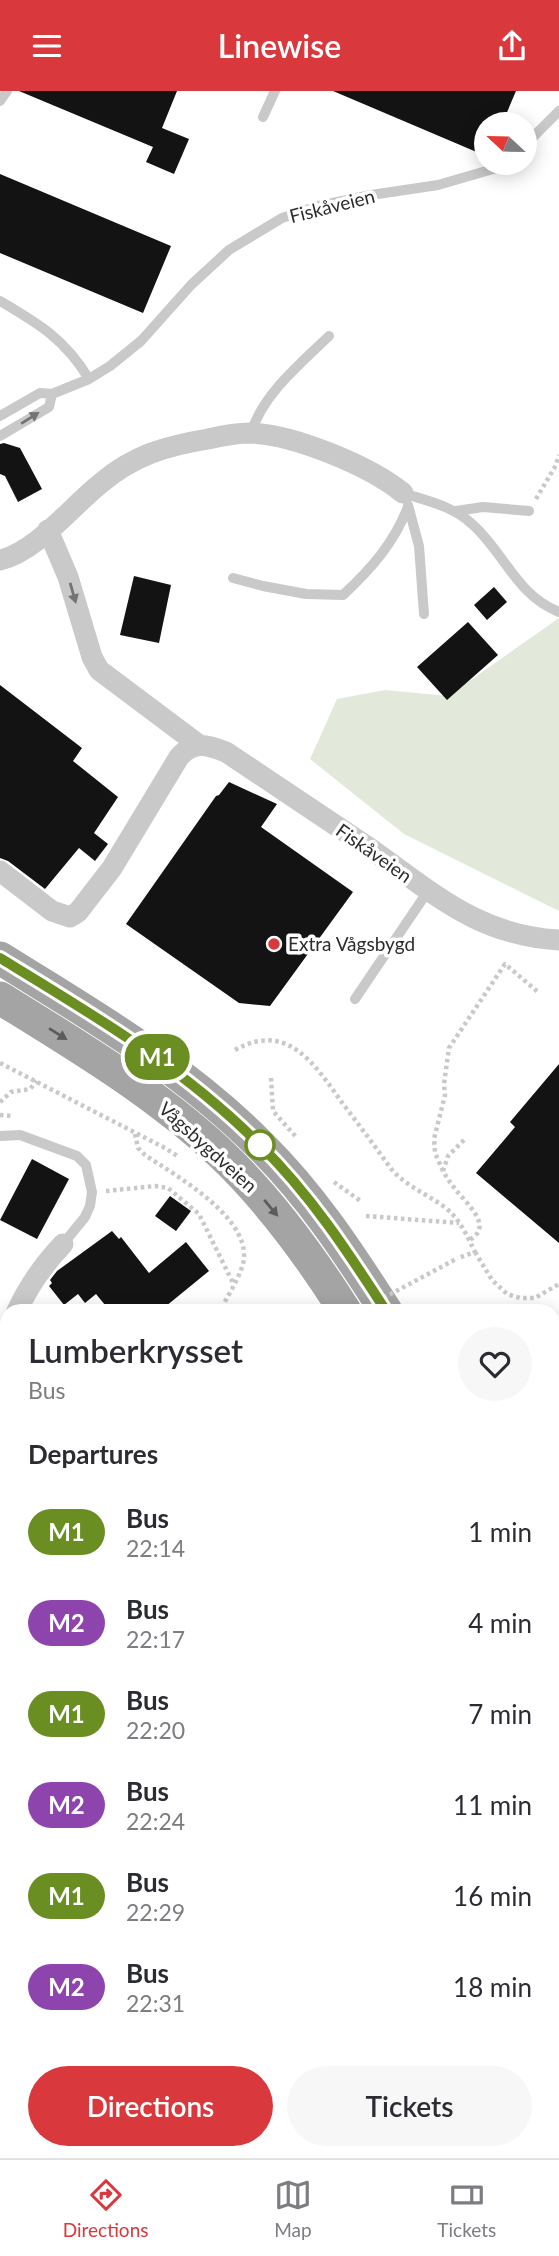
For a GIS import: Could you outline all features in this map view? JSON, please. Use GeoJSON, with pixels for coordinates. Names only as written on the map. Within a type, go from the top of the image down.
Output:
{"type":"FeatureCollection","features":[{"type":"Feature","properties":{"kind":"main road","name":"Vågsbygdveien"},"geometry":{"type":"LineString","coordinates":[[0,958],[119,1031],[174,1069],[215,1103],[261,1145],[303,1191],[341,1241],[382,1304]]}},
{"type":"Feature","properties":{"kind":"main road","name":"Vågsbygdveien"},"geometry":{"type":"LineString","coordinates":[[0,998],[120,1074],[176,1115],[220,1153],[296,1238],[340,1304]]}},
{"type":"Feature","properties":{"kind":"street"},"geometry":{"type":"LineString","coordinates":[[0,560],[21,553],[101,482],[133,459],[183,443],[251,433],[295,442],[371,472],[388,482],[405,500]]}},
{"type":"Feature","properties":{"kind":"street","name":"Fiskåveien"},"geometry":{"type":"LineString","coordinates":[[48,530],[68,577],[92,657],[99,670],[199,744],[226,752],[368,847],[428,891],[484,924],[534,939],[559,940]]}},
{"type":"Feature","properties":{"kind":"street"},"geometry":{"type":"LineString","coordinates":[[0,871],[52,911],[70,917],[78,912],[112,868],[179,757],[185,750],[199,744]]}},
{"type":"Feature","properties":{"kind":"street"},"geometry":{"type":"LineString","coordinates":[[20,1304],[44,1264],[63,1244]]}},
{"type":"Feature","properties":{"kind":"lane"},"geometry":{"type":"LineString","coordinates":[[0,101],[7,91]]}},
{"type":"Feature","properties":{"kind":"lane"},"geometry":{"type":"LineString","coordinates":[[263,117],[275,91]]}},
{"type":"Feature","properties":{"kind":"lane"},"geometry":{"type":"LineString","coordinates":[[537,133],[559,111]]}},
{"type":"Feature","properties":{"kind":"lane","name":"Fiskåveien"},"geometry":{"type":"LineString","coordinates":[[0,416],[40,393],[52,394],[89,379],[110,366],[141,341],[191,285],[229,250],[282,218],[318,206],[438,185],[474,175]]}},
{"type":"Feature","properties":{"kind":"lane"},"geometry":{"type":"LineString","coordinates":[[0,301],[55,336],[89,379]]}},
{"type":"Feature","properties":{"kind":"lane"},"geometry":{"type":"LineString","coordinates":[[251,433],[262,407],[329,336]]}},
{"type":"Feature","properties":{"kind":"lane","name":"Fiskåveien"},"geometry":{"type":"LineString","coordinates":[[0,436],[49,407],[52,394]]}},
{"type":"Feature","properties":{"kind":"lane"},"geometry":{"type":"LineString","coordinates":[[405,500],[456,511],[483,507],[529,512]]}},
{"type":"Feature","properties":{"kind":"lane"},"geometry":{"type":"LineString","coordinates":[[233,578],[306,594],[343,595],[393,541],[405,500]]}},
{"type":"Feature","properties":{"kind":"lane"},"geometry":{"type":"LineString","coordinates":[[405,500],[419,546],[424,614]]}},
{"type":"Feature","properties":{"kind":"lane"},"geometry":{"type":"LineString","coordinates":[[456,511],[473,524],[510,574],[525,589],[546,607],[559,612]]}},
{"type":"Feature","properties":{"kind":"lane"},"geometry":{"type":"LineString","coordinates":[[355,999],[428,891]]}},
{"type":"Feature","properties":{"kind":"lane"},"geometry":{"type":"LineString","coordinates":[[0,1136],[20,1135],[77,1156],[89,1171],[92,1192],[90,1206],[85,1217],[63,1244]]}},
{"type":"Feature","properties":{"kind":"path"},"geometry":{"type":"LineString","coordinates":[[529,512],[559,455]]}},
{"type":"Feature","properties":{"kind":"path"},"geometry":{"type":"LineString","coordinates":[[469,1240],[477,1234],[479,1228],[477,1215],[450,1184],[435,1153],[434,1139],[444,1095],[449,1048],[505,964],[538,992]]}},
{"type":"Feature","properties":{"kind":"path"},"geometry":{"type":"LineString","coordinates":[[235,1050],[254,1042],[278,1041],[306,1055],[392,1170],[406,1184],[445,1207],[460,1223],[492,1280],[507,1294],[535,1299],[559,1284]]}},
{"type":"Feature","properties":{"kind":"path"},"geometry":{"type":"LineString","coordinates":[[0,1063],[165,1148],[181,1159]]}},
{"type":"Feature","properties":{"kind":"path"},"geometry":{"type":"LineString","coordinates":[[271,1078],[273,1111],[305,1148]]}},
{"type":"Feature","properties":{"kind":"path"},"geometry":{"type":"LineString","coordinates":[[0,1103],[11,1092],[30,1089],[37,1081]]}},
{"type":"Feature","properties":{"kind":"path"},"geometry":{"type":"LineString","coordinates":[[135,1133],[138,1148],[145,1155],[206,1198],[237,1230],[244,1251],[243,1266],[224,1304]]}},
{"type":"Feature","properties":{"kind":"path"},"geometry":{"type":"LineString","coordinates":[[443,1171],[448,1156],[464,1140]]}},
{"type":"Feature","properties":{"kind":"path"},"geometry":{"type":"LineString","coordinates":[[329,1176],[337,1185],[362,1202]]}},
{"type":"Feature","properties":{"kind":"path"},"geometry":{"type":"LineString","coordinates":[[92,1192],[155,1186],[168,1188],[199,1214],[234,1284]]}},
{"type":"Feature","properties":{"kind":"path"},"geometry":{"type":"LineString","coordinates":[[366,1216],[460,1223]]}},
{"type":"Feature","properties":{"kind":"path"},"geometry":{"type":"LineString","coordinates":[[372,1304],[458,1258],[475,1252]]}},
{"type":"Feature","properties":{"kind":"shaded area"},"geometry":{"type":"Polygon","coordinates":[[[559,618],[559,911],[404,834],[310,759],[337,699],[385,690],[448,696],[559,618]]]}},
{"type":"Feature","properties":{"kind":"building"},"geometry":{"type":"Polygon","coordinates":[[[19,91],[177,91],[162,128],[189,139],[174,174],[146,162],[153,147],[19,91]]]}},
{"type":"Feature","properties":{"kind":"building"},"geometry":{"type":"Polygon","coordinates":[[[333,91],[516,91],[507,112],[474,112],[474,151],[333,91]]]}},
{"type":"Feature","properties":{"kind":"building"},"geometry":{"type":"Polygon","coordinates":[[[0,174],[171,246],[143,313],[0,253],[0,174]]]}},
{"type":"Feature","properties":{"kind":"building"},"geometry":{"type":"Polygon","coordinates":[[[0,444],[20,448],[42,489],[18,502],[5,476],[0,474],[0,444]]]}},
{"type":"Feature","properties":{"kind":"building"},"geometry":{"type":"Polygon","coordinates":[[[134,576],[171,585],[159,643],[120,635],[134,576]]]}},
{"type":"Feature","properties":{"kind":"building"},"geometry":{"type":"Polygon","coordinates":[[[494,587],[507,602],[487,620],[474,605],[494,587]]]}},
{"type":"Feature","properties":{"kind":"building"},"geometry":{"type":"Polygon","coordinates":[[[468,622],[498,655],[447,700],[417,667],[468,622]]]}},
{"type":"Feature","properties":{"kind":"building"},"geometry":{"type":"Polygon","coordinates":[[[0,685],[82,748],[73,761],[118,797],[94,833],[108,844],[95,861],[79,848],[45,889],[0,858],[0,685]]]}},
{"type":"Feature","properties":{"kind":"building"},"geometry":{"type":"Polygon","coordinates":[[[229,782],[277,804],[261,827],[353,892],[270,1006],[239,1003],[126,924],[216,796],[229,782]]]}},
{"type":"Feature","properties":{"kind":"building"},"geometry":{"type":"Polygon","coordinates":[[[559,1064],[559,1243],[476,1173],[515,1127],[510,1122],[559,1064]]]}},
{"type":"Feature","properties":{"kind":"building"},"geometry":{"type":"Polygon","coordinates":[[[32,1159],[69,1179],[37,1239],[0,1220],[32,1159]]]}},
{"type":"Feature","properties":{"kind":"building"},"geometry":{"type":"Polygon","coordinates":[[[170,1196],[191,1211],[176,1231],[155,1216],[170,1196]]]}},
{"type":"Feature","properties":{"kind":"building"},"geometry":{"type":"Polygon","coordinates":[[[112,1231],[119,1239],[121,1237],[149,1273],[186,1242],[209,1271],[169,1304],[104,1304],[96,1294],[85,1303],[78,1294],[63,1304],[49,1286],[57,1271],[112,1231]]]}},
{"type":"Feature","properties":{"kind":"bus line","name":"M1"},"geometry":{"type":"LineString","coordinates":[[0,958],[119,1031],[174,1069],[215,1103],[261,1145],[303,1191],[341,1241],[382,1304]]}},
{"type":"Feature","properties":{"kind":"place","name":"Extra Vågsbygd"},"geometry":{"type":"Point","coordinates":[274,944]}}]}
